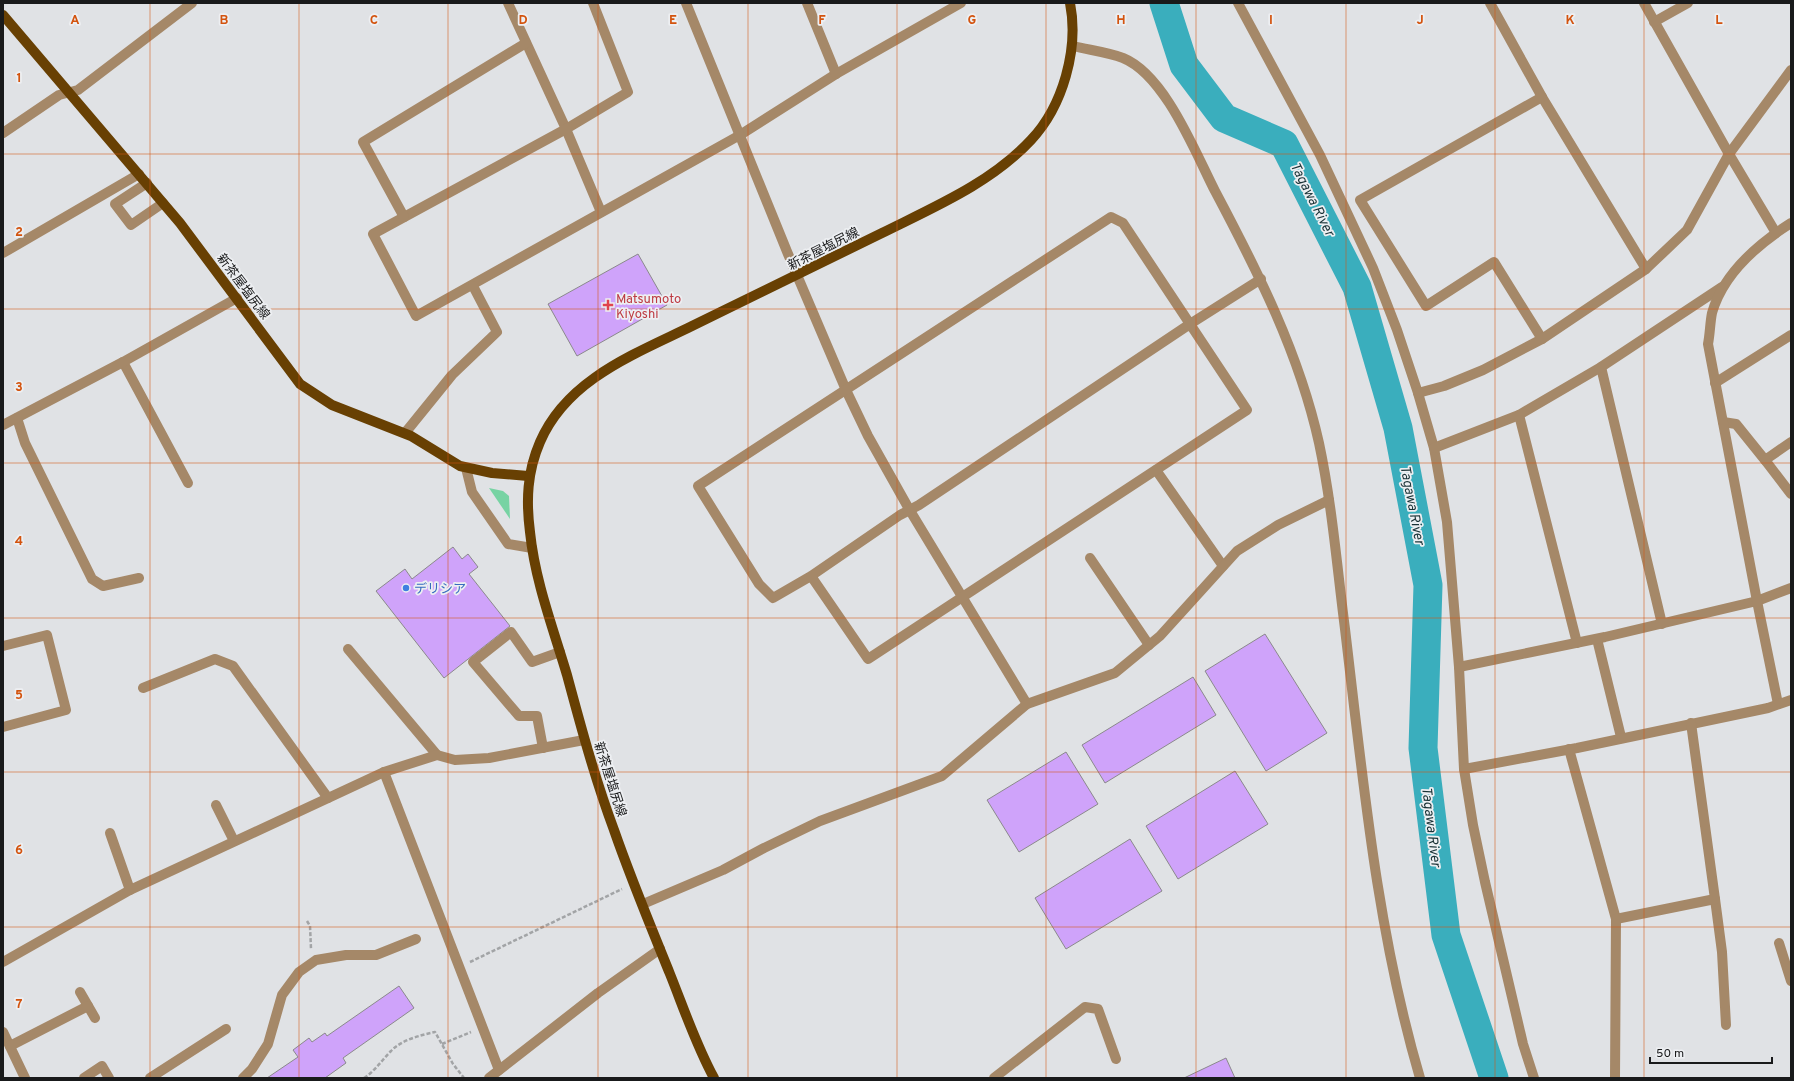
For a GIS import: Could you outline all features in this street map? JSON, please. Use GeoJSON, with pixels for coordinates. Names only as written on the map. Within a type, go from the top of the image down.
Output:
{"type":"FeatureCollection","features":[{"type":"Feature","properties":{"kind":"main road","name":"新茶屋塩尻線"},"geometry":{"type":"LineString","coordinates":[[714,1078],[660,949],[614,831],[584,740],[541,588],[532,548],[527,504],[528,476],[540,442],[549,424],[560,408],[578,390],[598,375],[641,351],[950,199],[980,182],[1009,162],[1042,128],[1060,92],[1073,46],[1073,16],[1070,3]]}},
{"type":"Feature","properties":{"kind":"main road","name":"新茶屋塩尻線"},"geometry":{"type":"LineString","coordinates":[[3,15],[147,183],[237,298],[300,384],[332,405],[405,433],[460,466],[492,473],[528,476]]}},
{"type":"Feature","properties":{"kind":"street"},"geometry":{"type":"LineString","coordinates":[[3,133],[59,95],[78,90],[192,3]]}},
{"type":"Feature","properties":{"kind":"street"},"geometry":{"type":"LineString","coordinates":[[508,3],[566,129],[600,212]]}},
{"type":"Feature","properties":{"kind":"street"},"geometry":{"type":"LineString","coordinates":[[593,3],[628,92],[566,129],[372,234],[416,316],[473,286],[600,212],[740,135],[836,74],[961,3]]}},
{"type":"Feature","properties":{"kind":"street"},"geometry":{"type":"LineString","coordinates":[[686,3],[797,275],[846,390],[868,436],[909,510],[1027,704]]}},
{"type":"Feature","properties":{"kind":"street"},"geometry":{"type":"LineString","coordinates":[[807,3],[836,74]]}},
{"type":"Feature","properties":{"kind":"street"},"geometry":{"type":"LineString","coordinates":[[1238,3],[1320,155],[1345,205],[1381,289],[1418,393],[1434,448],[1448,522],[1459,667],[1464,768],[1473,825],[1523,1044],[1534,1078]]}},
{"type":"Feature","properties":{"kind":"street"},"geometry":{"type":"LineString","coordinates":[[1490,3],[1542,97],[1646,269]]}},
{"type":"Feature","properties":{"kind":"street"},"geometry":{"type":"LineString","coordinates":[[1644,3],[1729,154],[1776,233]]}},
{"type":"Feature","properties":{"kind":"street"},"geometry":{"type":"LineString","coordinates":[[1654,22],[1688,3]]}},
{"type":"Feature","properties":{"kind":"street"},"geometry":{"type":"LineString","coordinates":[[404,217],[363,142],[526,42]]}},
{"type":"Feature","properties":{"kind":"street"},"geometry":{"type":"LineString","coordinates":[[1073,46],[1122,58],[1138,67],[1158,86],[1177,117],[1261,279],[1296,361],[1318,441],[1330,500],[1370,841],[1391,965],[1420,1078]]}},
{"type":"Feature","properties":{"kind":"street"},"geometry":{"type":"LineString","coordinates":[[1418,393],[1444,386],[1483,370],[1542,339],[1646,269],[1687,230],[1729,154],[1791,70]]}},
{"type":"Feature","properties":{"kind":"street"},"geometry":{"type":"LineString","coordinates":[[1542,97],[1360,200],[1426,306],[1494,262],[1542,339]]}},
{"type":"Feature","properties":{"kind":"street"},"geometry":{"type":"LineString","coordinates":[[3,254],[139,174]]}},
{"type":"Feature","properties":{"kind":"street"},"geometry":{"type":"LineString","coordinates":[[147,183],[115,204],[131,225],[163,203]]}},
{"type":"Feature","properties":{"kind":"street"},"geometry":{"type":"LineString","coordinates":[[811,576],[868,659],[1247,410],[1190,324],[1122,223],[1111,216],[698,486],[758,584],[773,598],[811,576],[1190,324],[1261,279]]}},
{"type":"Feature","properties":{"kind":"street"},"geometry":{"type":"LineString","coordinates":[[1778,704],[1756,601],[1708,344],[1712,313],[1722,287],[1735,270],[1776,233],[1791,223]]}},
{"type":"Feature","properties":{"kind":"street"},"geometry":{"type":"LineString","coordinates":[[405,433],[452,375],[497,332],[473,286]]}},
{"type":"Feature","properties":{"kind":"street"},"geometry":{"type":"LineString","coordinates":[[1434,448],[1519,415],[1601,367],[1722,287]]}},
{"type":"Feature","properties":{"kind":"street"},"geometry":{"type":"LineString","coordinates":[[3,425],[123,362],[237,298]]}},
{"type":"Feature","properties":{"kind":"street"},"geometry":{"type":"LineString","coordinates":[[1715,383],[1791,334]]}},
{"type":"Feature","properties":{"kind":"street"},"geometry":{"type":"LineString","coordinates":[[123,362],[188,483]]}},
{"type":"Feature","properties":{"kind":"street"},"geometry":{"type":"LineString","coordinates":[[1601,367],[1662,624]]}},
{"type":"Feature","properties":{"kind":"street"},"geometry":{"type":"LineString","coordinates":[[1519,415],[1577,643]]}},
{"type":"Feature","properties":{"kind":"street"},"geometry":{"type":"LineString","coordinates":[[17,418],[25,443],[92,579],[103,586],[140,578]]}},
{"type":"Feature","properties":{"kind":"street"},"geometry":{"type":"LineString","coordinates":[[1722,422],[1736,424],[1791,494]]}},
{"type":"Feature","properties":{"kind":"street"},"geometry":{"type":"LineString","coordinates":[[1765,460],[1791,442]]}},
{"type":"Feature","properties":{"kind":"street"},"geometry":{"type":"LineString","coordinates":[[466,468],[472,492],[508,544],[532,548]]}},
{"type":"Feature","properties":{"kind":"street"},"geometry":{"type":"LineString","coordinates":[[1156,470],[1223,566]]}},
{"type":"Feature","properties":{"kind":"street"},"geometry":{"type":"LineString","coordinates":[[643,904],[723,870],[764,848],[820,822],[942,776],[1027,704],[1115,673],[1160,636],[1237,551],[1278,525],[1330,500]]}},
{"type":"Feature","properties":{"kind":"street"},"geometry":{"type":"LineString","coordinates":[[1090,558],[1149,645]]}},
{"type":"Feature","properties":{"kind":"street"},"geometry":{"type":"LineString","coordinates":[[1459,667],[1597,639],[1662,624],[1756,601],[1791,588]]}},
{"type":"Feature","properties":{"kind":"street"},"geometry":{"type":"LineString","coordinates":[[543,748],[537,716],[518,716],[473,662],[511,632],[532,662],[560,652]]}},
{"type":"Feature","properties":{"kind":"street"},"geometry":{"type":"LineString","coordinates":[[3,646],[47,635],[66,710],[3,727]]}},
{"type":"Feature","properties":{"kind":"street"},"geometry":{"type":"LineString","coordinates":[[1597,639],[1621,737]]}},
{"type":"Feature","properties":{"kind":"street"},"geometry":{"type":"LineString","coordinates":[[348,649],[437,755]]}},
{"type":"Feature","properties":{"kind":"street"},"geometry":{"type":"LineString","coordinates":[[143,688],[215,659],[233,666],[328,798]]}},
{"type":"Feature","properties":{"kind":"street"},"geometry":{"type":"LineString","coordinates":[[1464,768],[1569,749],[1621,737],[1768,708],[1791,700]]}},
{"type":"Feature","properties":{"kind":"street"},"geometry":{"type":"LineString","coordinates":[[1691,723],[1722,952],[1726,1025]]}},
{"type":"Feature","properties":{"kind":"street"},"geometry":{"type":"LineString","coordinates":[[3,962],[130,890],[384,772],[437,755],[455,760],[490,758],[584,740]]}},
{"type":"Feature","properties":{"kind":"street"},"geometry":{"type":"LineString","coordinates":[[1569,749],[1616,919],[1615,1078]]}},
{"type":"Feature","properties":{"kind":"street"},"geometry":{"type":"LineString","coordinates":[[384,772],[458,968],[483,1028],[496,1075],[598,993],[660,949]]}},
{"type":"Feature","properties":{"kind":"street"},"geometry":{"type":"LineString","coordinates":[[216,805],[234,841]]}},
{"type":"Feature","properties":{"kind":"street"},"geometry":{"type":"LineString","coordinates":[[110,833],[130,890]]}},
{"type":"Feature","properties":{"kind":"street"},"geometry":{"type":"LineString","coordinates":[[1616,919],[1715,898]]}},
{"type":"Feature","properties":{"kind":"street"},"geometry":{"type":"LineString","coordinates":[[243,1078],[252,1070],[268,1044],[282,995],[299,972],[316,960],[346,955],[376,955],[416,939]]}},
{"type":"Feature","properties":{"kind":"street"},"geometry":{"type":"LineString","coordinates":[[1779,943],[1791,982]]}},
{"type":"Feature","properties":{"kind":"street"},"geometry":{"type":"LineString","coordinates":[[80,992],[95,1018]]}},
{"type":"Feature","properties":{"kind":"street"},"geometry":{"type":"LineString","coordinates":[[10,1046],[88,1006]]}},
{"type":"Feature","properties":{"kind":"street"},"geometry":{"type":"LineString","coordinates":[[994,1078],[1085,1007],[1098,1009],[1116,1059]]}},
{"type":"Feature","properties":{"kind":"street"},"geometry":{"type":"LineString","coordinates":[[150,1078],[226,1029]]}},
{"type":"Feature","properties":{"kind":"street"},"geometry":{"type":"LineString","coordinates":[[3,1032],[25,1078]]}},
{"type":"Feature","properties":{"kind":"street"},"geometry":{"type":"LineString","coordinates":[[84,1078],[102,1066],[109,1078]]}},
{"type":"Feature","properties":{"kind":"path"},"geometry":{"type":"LineString","coordinates":[[458,968],[626,888]]}},
{"type":"Feature","properties":{"kind":"path"},"geometry":{"type":"LineString","coordinates":[[442,1044],[483,1028]]}},
{"type":"Feature","properties":{"kind":"path"},"geometry":{"type":"LineString","coordinates":[[364,1078],[371,1074],[392,1049],[420,1036],[435,1032],[453,1064],[464,1078]]}},
{"type":"Feature","properties":{"kind":"green space"},"geometry":{"type":"Polygon","coordinates":[[[489,488],[503,491],[509,496],[510,519],[489,488]]]}},
{"type":"Feature","properties":{"kind":"building","name":"Matsumoto Kiyoshi"},"geometry":{"type":"Polygon","coordinates":[[[638,254],[667,305],[577,356],[548,304],[638,254]]]}},
{"type":"Feature","properties":{"kind":"building"},"geometry":{"type":"Polygon","coordinates":[[[453,547],[462,559],[468,554],[478,567],[469,574],[510,626],[444,678],[376,591],[405,569],[412,579],[453,547]]]}},
{"type":"Feature","properties":{"kind":"building"},"geometry":{"type":"Polygon","coordinates":[[[1265,634],[1327,733],[1266,771],[1205,671],[1265,634]]]}},
{"type":"Feature","properties":{"kind":"building"},"geometry":{"type":"Polygon","coordinates":[[[1193,677],[1216,715],[1105,783],[1082,745],[1193,677]]]}},
{"type":"Feature","properties":{"kind":"building"},"geometry":{"type":"Polygon","coordinates":[[[1066,752],[1098,804],[1019,852],[987,800],[1066,752]]]}},
{"type":"Feature","properties":{"kind":"building"},"geometry":{"type":"Polygon","coordinates":[[[1235,771],[1268,824],[1178,879],[1146,826],[1235,771]]]}},
{"type":"Feature","properties":{"kind":"building"},"geometry":{"type":"Polygon","coordinates":[[[1130,839],[1162,891],[1066,949],[1035,898],[1130,839]]]}},
{"type":"Feature","properties":{"kind":"building"},"geometry":{"type":"Polygon","coordinates":[[[399,986],[414,1008],[343,1058],[346,1063],[325,1078],[267,1078],[298,1057],[293,1050],[309,1038],[312,1042],[325,1033],[327,1036],[399,986]]]}},
{"type":"Feature","properties":{"kind":"building"},"geometry":{"type":"Polygon","coordinates":[[[1226,1058],[1235,1078],[1184,1078],[1226,1058]]]}},
{"type":"Feature","properties":{"kind":"waterway","name":"Tagawa River"},"geometry":{"type":"LineString","coordinates":[[1164,3],[1184,65],[1224,118],[1284,144],[1357,287],[1398,428],[1428,585],[1423,748],[1446,935],[1494,1078]]}},
{"type":"Feature","properties":{"kind":"place","name":"Matsumoto Kiyoshi"},"geometry":{"type":"Point","coordinates":[608,305]}},
{"type":"Feature","properties":{"kind":"place","name":"デリシア"},"geometry":{"type":"Point","coordinates":[406,588]}}]}
